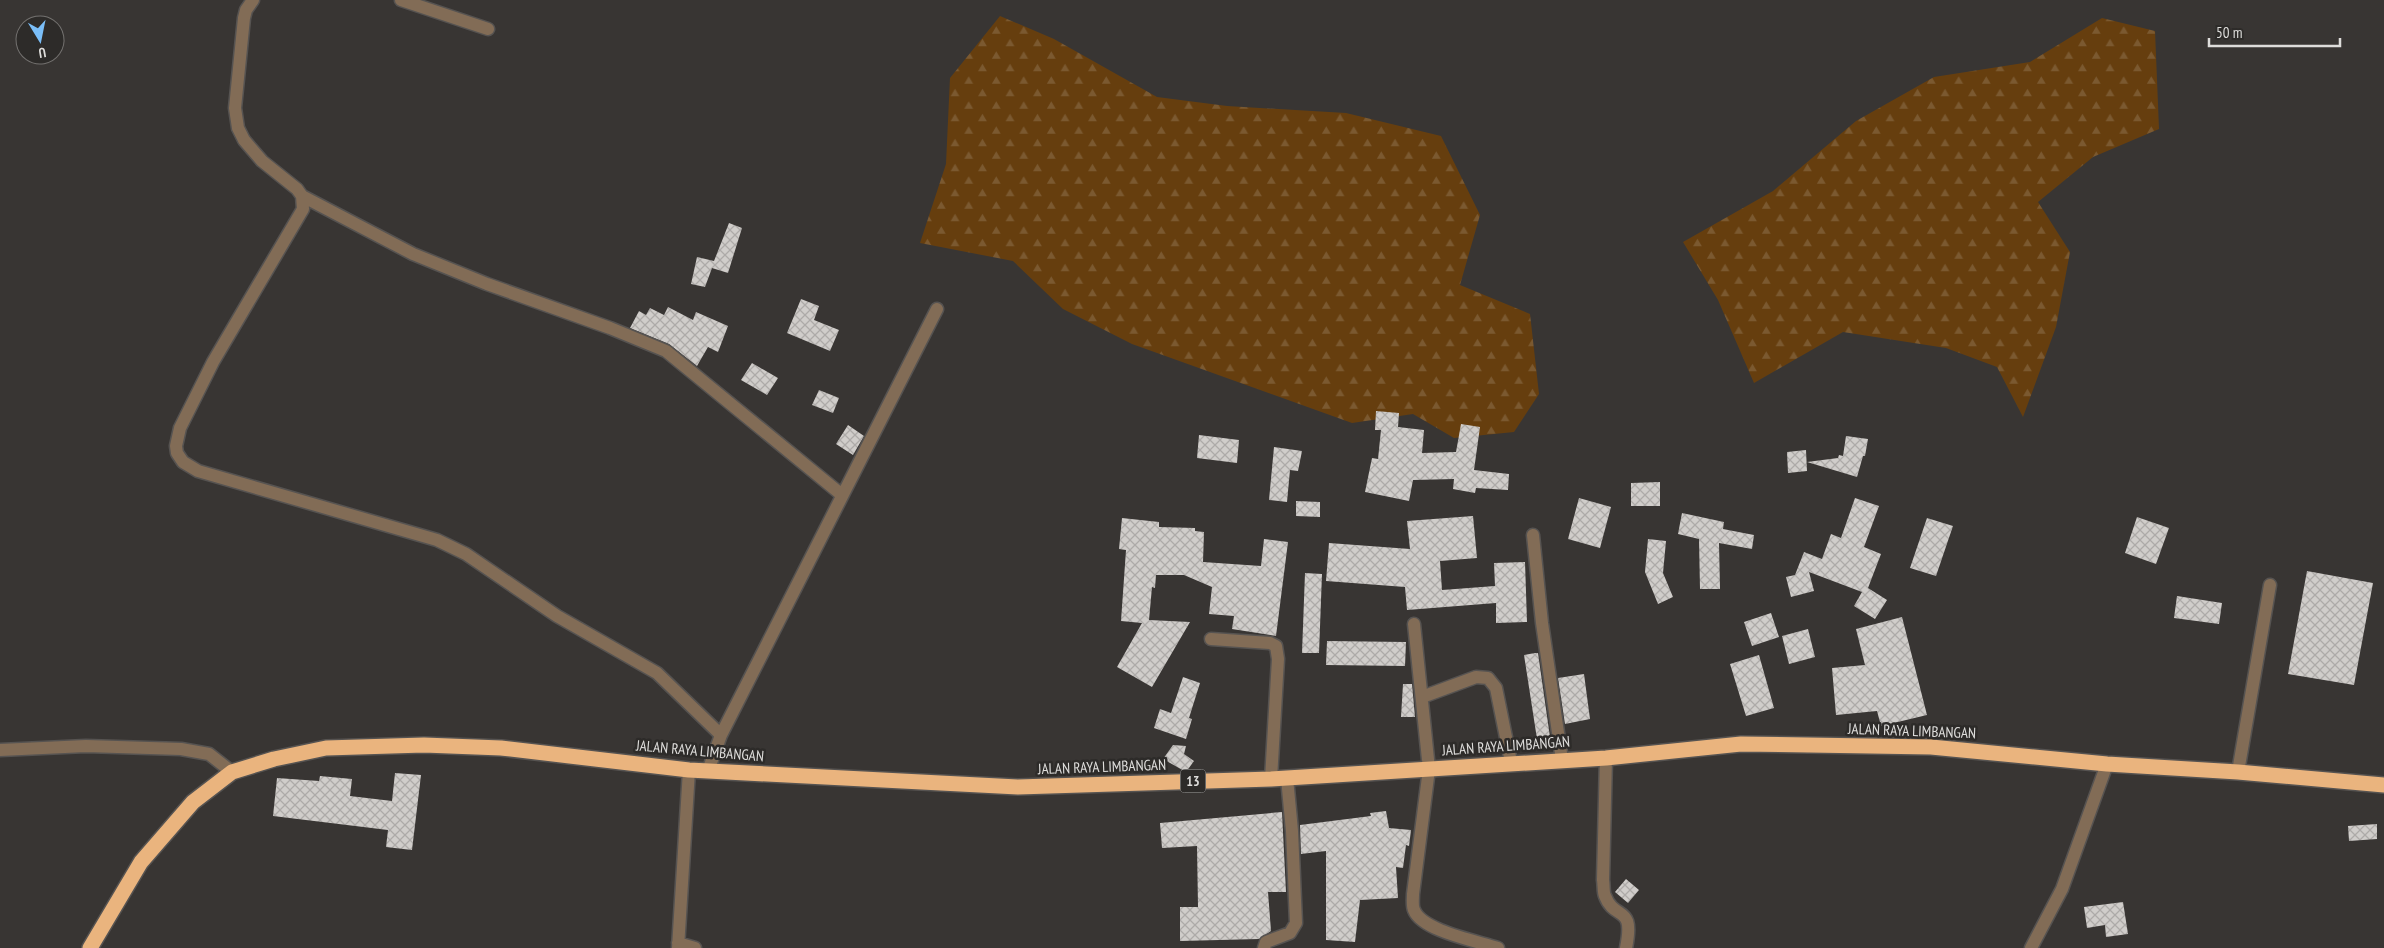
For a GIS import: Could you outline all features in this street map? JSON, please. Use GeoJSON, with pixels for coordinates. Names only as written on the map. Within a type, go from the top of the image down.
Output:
{"type":"FeatureCollection","features":[{"type":"Feature","properties":{"kind":"highway","name":"JALAN RAYA LIMBANGAN"},"geometry":{"type":"LineString","coordinates":[[90,948],[141,862],[193,802],[232,772],[274,759],[326,748],[424,745],[502,748],[689,770],[1018,787],[1271,779],[1510,762],[1606,758],[1750,744],[1931,747],[2107,764],[2238,772],[2384,785]]}},
{"type":"Feature","properties":{"kind":"street"},"geometry":{"type":"LineString","coordinates":[[253,0],[246,10],[244,18],[235,108],[238,128],[244,140],[262,161],[302,196],[413,254],[487,284],[610,328],[666,351],[842,495]]}},
{"type":"Feature","properties":{"kind":"street"},"geometry":{"type":"LineString","coordinates":[[401,0],[488,29]]}},
{"type":"Feature","properties":{"kind":"street"},"geometry":{"type":"LineString","coordinates":[[302,196],[304,204],[301,216],[213,362],[180,428],[176,446],[182,462],[198,471],[437,540],[456,548],[557,616],[657,673],[722,735]]}},
{"type":"Feature","properties":{"kind":"street"},"geometry":{"type":"LineString","coordinates":[[708,771],[722,735],[937,309]]}},
{"type":"Feature","properties":{"kind":"street"},"geometry":{"type":"LineString","coordinates":[[1533,535],[1543,631],[1562,760]]}},
{"type":"Feature","properties":{"kind":"street"},"geometry":{"type":"LineString","coordinates":[[2238,772],[2270,585]]}},
{"type":"Feature","properties":{"kind":"street"},"geometry":{"type":"LineString","coordinates":[[1414,624],[1429,769],[1413,894],[1413,909],[1420,919],[1432,927],[1498,948]]}},
{"type":"Feature","properties":{"kind":"street"},"geometry":{"type":"LineString","coordinates":[[1211,638],[1270,643],[1276,646],[1278,659],[1271,779]]}},
{"type":"Feature","properties":{"kind":"street"},"geometry":{"type":"LineString","coordinates":[[1422,697],[1476,677],[1488,678],[1496,688],[1510,762]]}},
{"type":"Feature","properties":{"kind":"street"},"geometry":{"type":"LineString","coordinates":[[0,750],[86,746],[181,749],[209,754],[232,772]]}},
{"type":"Feature","properties":{"kind":"street"},"geometry":{"type":"LineString","coordinates":[[1606,758],[1603,880],[1605,896],[1613,907],[1625,915],[1628,921],[1629,933],[1626,948]]}},
{"type":"Feature","properties":{"kind":"street"},"geometry":{"type":"LineString","coordinates":[[2031,948],[2062,889],[2107,764]]}},
{"type":"Feature","properties":{"kind":"street"},"geometry":{"type":"LineString","coordinates":[[689,770],[678,946],[695,948]]}},
{"type":"Feature","properties":{"kind":"street"},"geometry":{"type":"LineString","coordinates":[[1264,948],[1267,942],[1290,933],[1296,923],[1292,832],[1287,778]]}},
{"type":"Feature","properties":{"kind":"green space"},"geometry":{"type":"Polygon","coordinates":[[[1000,16],[1054,39],[1157,97],[1227,106],[1346,113],[1441,136],[1480,215],[1460,285],[1530,314],[1539,394],[1514,432],[1454,438],[1413,414],[1352,423],[1132,344],[1063,309],[1013,261],[920,243],[946,164],[950,78],[1000,16]]]}},
{"type":"Feature","properties":{"kind":"green space"},"geometry":{"type":"Polygon","coordinates":[[[2102,18],[2155,31],[2159,129],[2093,157],[2038,202],[2070,252],[2056,327],[2023,417],[1997,367],[1946,348],[1843,332],[1754,383],[1718,300],[1683,242],[1773,191],[1856,121],[1934,77],[2030,62],[2102,18]]]}},
{"type":"Feature","properties":{"kind":"building"},"geometry":{"type":"Polygon","coordinates":[[[729,223],[742,228],[728,273],[712,268],[705,287],[691,284],[697,257],[714,261],[729,223]]]}},
{"type":"Feature","properties":{"kind":"building"},"geometry":{"type":"Polygon","coordinates":[[[801,299],[819,306],[814,320],[839,330],[830,351],[787,333],[801,299]]]}},
{"type":"Feature","properties":{"kind":"building"},"geometry":{"type":"Polygon","coordinates":[[[668,307],[693,320],[696,312],[728,326],[718,352],[708,347],[697,366],[669,344],[630,328],[639,311],[646,315],[650,308],[664,315],[668,307]]]}},
{"type":"Feature","properties":{"kind":"building"},"geometry":{"type":"Polygon","coordinates":[[[752,363],[778,378],[767,395],[741,380],[752,363]]]}},
{"type":"Feature","properties":{"kind":"building"},"geometry":{"type":"Polygon","coordinates":[[[819,390],[839,398],[833,413],[812,405],[819,390]]]}},
{"type":"Feature","properties":{"kind":"building"},"geometry":{"type":"Polygon","coordinates":[[[1376,411],[1399,413],[1398,427],[1424,430],[1422,453],[1456,452],[1461,424],[1480,427],[1474,470],[1509,474],[1508,490],[1476,488],[1475,493],[1453,489],[1454,479],[1413,480],[1409,501],[1365,492],[1372,458],[1378,459],[1381,430],[1375,430],[1376,411]]]}},
{"type":"Feature","properties":{"kind":"building"},"geometry":{"type":"Polygon","coordinates":[[[848,425],[864,436],[853,455],[836,444],[848,425]]]}},
{"type":"Feature","properties":{"kind":"building"},"geometry":{"type":"Polygon","coordinates":[[[1199,435],[1239,440],[1237,463],[1197,458],[1199,435]]]}},
{"type":"Feature","properties":{"kind":"building"},"geometry":{"type":"Polygon","coordinates":[[[1846,436],[1868,439],[1865,456],[1863,456],[1857,477],[1807,462],[1838,458],[1839,455],[1843,456],[1846,436]]]}},
{"type":"Feature","properties":{"kind":"building"},"geometry":{"type":"Polygon","coordinates":[[[1274,447],[1302,451],[1298,471],[1290,470],[1287,502],[1269,500],[1274,447]]]}},
{"type":"Feature","properties":{"kind":"building"},"geometry":{"type":"Polygon","coordinates":[[[1806,450],[1807,471],[1788,473],[1787,452],[1806,450]]]}},
{"type":"Feature","properties":{"kind":"building"},"geometry":{"type":"Polygon","coordinates":[[[1660,482],[1660,506],[1631,506],[1631,483],[1660,482]]]}},
{"type":"Feature","properties":{"kind":"building"},"geometry":{"type":"Polygon","coordinates":[[[1579,498],[1611,507],[1600,548],[1568,539],[1579,498]]]}},
{"type":"Feature","properties":{"kind":"building"},"geometry":{"type":"Polygon","coordinates":[[[1855,498],[1879,506],[1864,547],[1881,554],[1868,588],[1887,600],[1875,619],[1854,606],[1862,592],[1809,572],[1814,591],[1791,597],[1786,577],[1795,575],[1804,552],[1822,559],[1831,534],[1841,538],[1855,498]]]}},
{"type":"Feature","properties":{"kind":"building"},"geometry":{"type":"Polygon","coordinates":[[[1296,501],[1320,502],[1320,517],[1296,516],[1296,501]]]}},
{"type":"Feature","properties":{"kind":"building"},"geometry":{"type":"Polygon","coordinates":[[[1682,513],[1724,522],[1723,529],[1754,535],[1752,549],[1719,543],[1720,589],[1700,589],[1699,539],[1678,534],[1682,513]]]}},
{"type":"Feature","properties":{"kind":"building"},"geometry":{"type":"Polygon","coordinates":[[[1473,516],[1477,558],[1440,561],[1442,590],[1495,586],[1494,563],[1525,562],[1527,622],[1496,623],[1496,603],[1407,610],[1405,587],[1326,581],[1329,543],[1410,549],[1407,521],[1473,516]]]}},
{"type":"Feature","properties":{"kind":"building"},"geometry":{"type":"Polygon","coordinates":[[[2137,517],[2169,528],[2156,564],[2125,553],[2137,517]]]}},
{"type":"Feature","properties":{"kind":"building"},"geometry":{"type":"Polygon","coordinates":[[[1122,518],[1159,522],[1159,527],[1195,528],[1195,531],[1204,532],[1203,562],[1261,566],[1264,539],[1288,542],[1276,636],[1232,629],[1234,616],[1209,614],[1212,587],[1184,575],[1156,575],[1155,588],[1152,587],[1149,620],[1190,622],[1152,687],[1117,667],[1142,623],[1121,621],[1126,550],[1119,549],[1122,518]]]}},
{"type":"Feature","properties":{"kind":"building"},"geometry":{"type":"Polygon","coordinates":[[[1927,518],[1953,526],[1936,576],[1910,568],[1927,518]]]}},
{"type":"Feature","properties":{"kind":"building"},"geometry":{"type":"Polygon","coordinates":[[[1648,539],[1666,541],[1663,573],[1673,597],[1658,604],[1645,572],[1648,539]]]}},
{"type":"Feature","properties":{"kind":"building"},"geometry":{"type":"Polygon","coordinates":[[[2307,571],[2373,583],[2354,685],[2288,674],[2307,571]]]}},
{"type":"Feature","properties":{"kind":"building"},"geometry":{"type":"Polygon","coordinates":[[[1305,573],[1322,574],[1319,653],[1302,653],[1305,573]]]}},
{"type":"Feature","properties":{"kind":"building"},"geometry":{"type":"Polygon","coordinates":[[[2177,596],[2222,603],[2219,624],[2174,618],[2177,596]]]}},
{"type":"Feature","properties":{"kind":"building"},"geometry":{"type":"Polygon","coordinates":[[[1771,613],[1779,637],[1752,646],[1744,622],[1771,613]]]}},
{"type":"Feature","properties":{"kind":"building"},"geometry":{"type":"Polygon","coordinates":[[[1902,617],[1927,715],[1881,726],[1877,711],[1836,715],[1832,668],[1865,665],[1856,629],[1902,617]]]}},
{"type":"Feature","properties":{"kind":"building"},"geometry":{"type":"Polygon","coordinates":[[[1808,629],[1815,657],[1789,664],[1782,636],[1808,629]]]}},
{"type":"Feature","properties":{"kind":"building"},"geometry":{"type":"Polygon","coordinates":[[[1327,641],[1406,642],[1405,666],[1326,665],[1327,641]]]}},
{"type":"Feature","properties":{"kind":"building"},"geometry":{"type":"Polygon","coordinates":[[[1538,653],[1550,737],[1537,739],[1524,655],[1538,653]]]}},
{"type":"Feature","properties":{"kind":"building"},"geometry":{"type":"Polygon","coordinates":[[[1759,655],[1774,708],[1746,716],[1730,664],[1759,655]]]}},
{"type":"Feature","properties":{"kind":"building"},"geometry":{"type":"Polygon","coordinates":[[[1584,674],[1590,719],[1565,724],[1558,678],[1584,674]]]}},
{"type":"Feature","properties":{"kind":"building"},"geometry":{"type":"Polygon","coordinates":[[[1183,677],[1200,683],[1189,718],[1192,719],[1186,739],[1154,728],[1160,709],[1171,713],[1183,677]]]}},
{"type":"Feature","properties":{"kind":"building"},"geometry":{"type":"Polygon","coordinates":[[[1403,684],[1412,684],[1415,717],[1401,717],[1403,684]]]}},
{"type":"Feature","properties":{"kind":"building"},"geometry":{"type":"Polygon","coordinates":[[[1173,745],[1186,746],[1184,754],[1194,761],[1186,772],[1163,759],[1173,745]]]}},
{"type":"Feature","properties":{"kind":"building"},"geometry":{"type":"Polygon","coordinates":[[[395,773],[421,775],[412,850],[386,847],[388,830],[273,816],[277,778],[319,781],[320,776],[352,779],[350,796],[392,801],[395,773]]]}},
{"type":"Feature","properties":{"kind":"building"},"geometry":{"type":"Polygon","coordinates":[[[1386,811],[1389,828],[1411,830],[1409,846],[1406,845],[1403,868],[1396,867],[1398,898],[1360,900],[1355,942],[1326,940],[1326,851],[1301,854],[1300,825],[1371,816],[1370,813],[1386,811]]]}},
{"type":"Feature","properties":{"kind":"building"},"geometry":{"type":"Polygon","coordinates":[[[1282,812],[1286,892],[1268,892],[1271,931],[1259,939],[1180,941],[1180,907],[1198,907],[1197,846],[1162,848],[1160,823],[1282,812]]]}},
{"type":"Feature","properties":{"kind":"building"},"geometry":{"type":"Polygon","coordinates":[[[2377,824],[2377,839],[2349,841],[2348,826],[2377,824]]]}},
{"type":"Feature","properties":{"kind":"building"},"geometry":{"type":"Polygon","coordinates":[[[1626,879],[1639,890],[1628,903],[1615,892],[1626,879]]]}},
{"type":"Feature","properties":{"kind":"building"},"geometry":{"type":"Polygon","coordinates":[[[2123,902],[2128,934],[2106,937],[2105,925],[2087,928],[2084,907],[2123,902]]]}}]}
